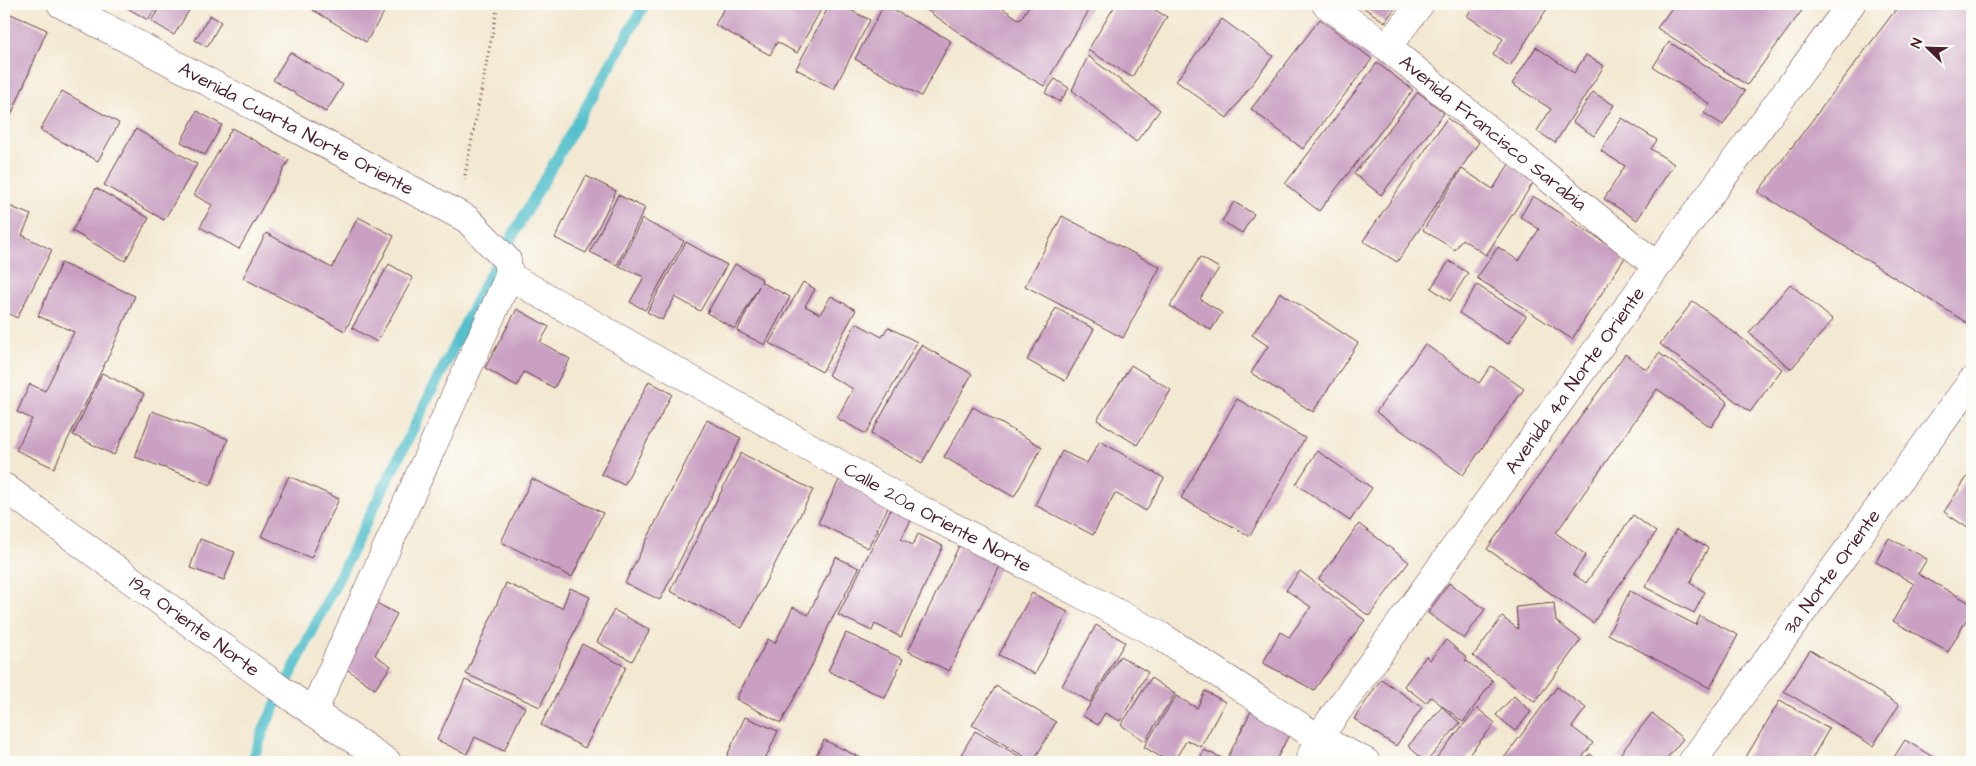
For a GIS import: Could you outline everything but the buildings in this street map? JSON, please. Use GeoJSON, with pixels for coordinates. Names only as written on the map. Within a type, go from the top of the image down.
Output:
{"type":"FeatureCollection","features":[{"type":"Feature","properties":{"kind":"street","name":"Avenida Cuarta Norte Oriente"},"geometry":{"type":"LineString","coordinates":[[61,4],[462,217],[508,268]]}},
{"type":"Feature","properties":{"kind":"street","name":"Avenida Francisco Sarabia"},"geometry":{"type":"LineString","coordinates":[[1326,4],[1387,47],[1657,266]]}},
{"type":"Feature","properties":{"kind":"street"},"geometry":{"type":"LineString","coordinates":[[1387,47],[1420,4]]}},
{"type":"Feature","properties":{"kind":"street","name":"Avenida 4a Norte Oriente"},"geometry":{"type":"LineString","coordinates":[[1313,750],[1657,266],[1851,4]]}},
{"type":"Feature","properties":{"kind":"street"},"geometry":{"type":"LineString","coordinates":[[304,705],[508,268]]}},
{"type":"Feature","properties":{"kind":"street","name":"Calle 20a Oriente Norte"},"geometry":{"type":"LineString","coordinates":[[508,268],[906,502],[1158,635],[1313,750],[1366,762]]}},
{"type":"Feature","properties":{"kind":"street","name":"3a Norte Oriente"},"geometry":{"type":"LineString","coordinates":[[1692,762],[1972,381]]}},
{"type":"Feature","properties":{"kind":"street","name":"19a. Oriente Norte"},"geometry":{"type":"LineString","coordinates":[[4,487],[244,662],[387,762]]}},
{"type":"Feature","properties":{"kind":"path"},"geometry":{"type":"LineString","coordinates":[[462,217],[498,4]]}},
{"type":"Feature","properties":{"kind":"waterway"},"geometry":{"type":"LineString","coordinates":[[252,762],[266,724],[486,282],[645,4]]}}]}
